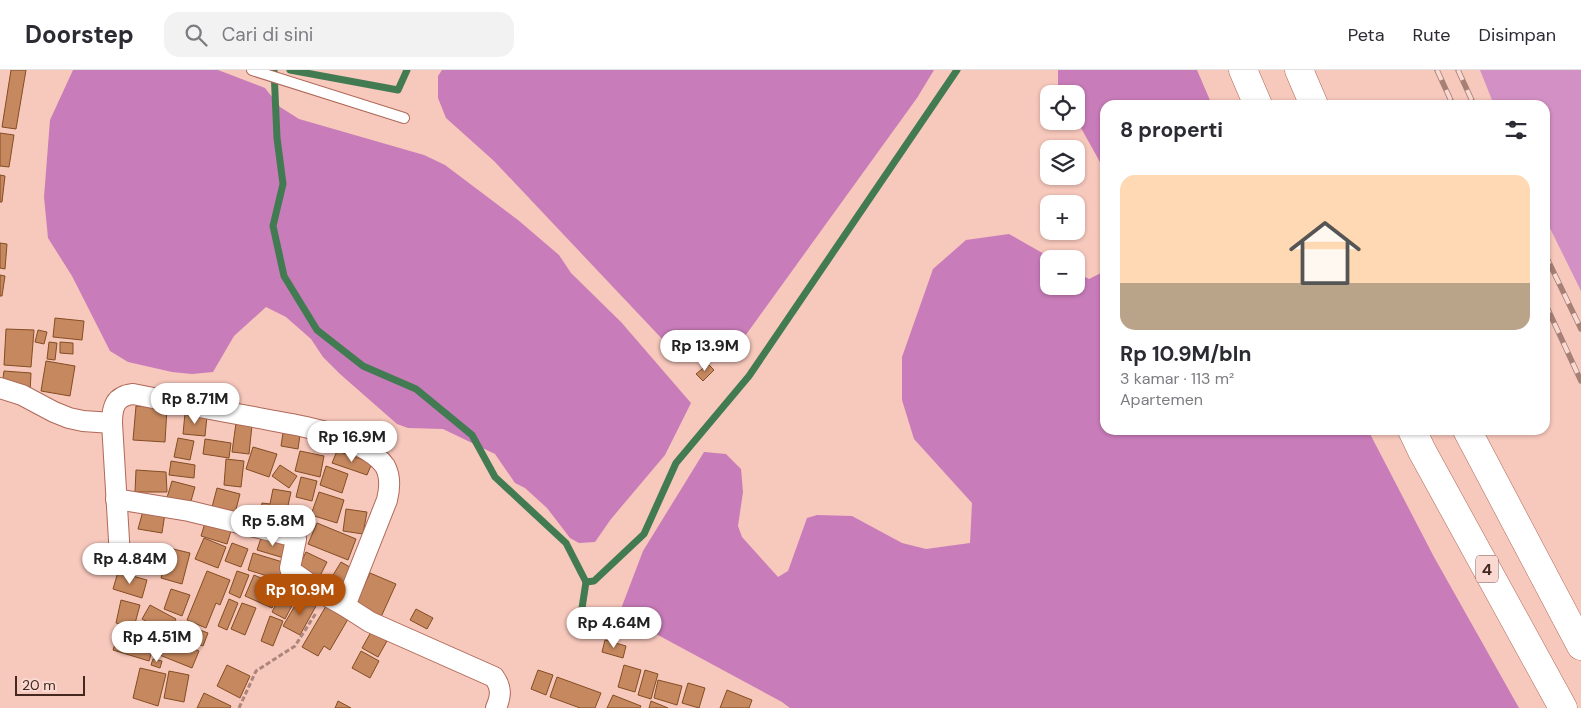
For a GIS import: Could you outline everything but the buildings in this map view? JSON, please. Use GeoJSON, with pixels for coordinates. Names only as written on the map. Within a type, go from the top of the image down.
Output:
{"type":"FeatureCollection","features":[{"type":"Feature","properties":{"kind":"highway"},"geometry":{"type":"LineString","coordinates":[[1244,70],[1256,100]]}},
{"type":"Feature","properties":{"kind":"highway"},"geometry":{"type":"LineString","coordinates":[[1299,70],[1312,100]]}},
{"type":"Feature","properties":{"kind":"highway","name":"4"},"geometry":{"type":"LineString","coordinates":[[1414,435],[1563,708]]}},
{"type":"Feature","properties":{"kind":"highway"},"geometry":{"type":"LineString","coordinates":[[1470,435],[1581,646]]}},
{"type":"Feature","properties":{"kind":"street"},"geometry":{"type":"LineString","coordinates":[[0,388],[22,395],[69,418],[112,423]]}},
{"type":"Feature","properties":{"kind":"street"},"geometry":{"type":"LineString","coordinates":[[120,557],[112,423],[117,400],[124,395],[133,394],[297,425],[326,432],[352,442],[373,455],[384,466],[390,479],[387,500],[345,606]]}},
{"type":"Feature","properties":{"kind":"street"},"geometry":{"type":"LineString","coordinates":[[116,500],[189,511],[292,536],[296,540],[296,544],[290,568],[291,571],[370,622],[494,677],[500,689],[500,699],[496,708]]}},
{"type":"Feature","properties":{"kind":"lane"},"geometry":{"type":"LineString","coordinates":[[252,70],[404,118]]}},
{"type":"Feature","properties":{"kind":"path"},"geometry":{"type":"LineString","coordinates":[[239,708],[256,671],[295,646],[327,596]]}},
{"type":"Feature","properties":{"kind":"shaded area"},"geometry":{"type":"Polygon","coordinates":[[[73,70],[218,70],[265,88],[280,107],[299,119],[424,155],[445,165],[518,220],[559,255],[571,273],[621,322],[691,403],[665,455],[611,519],[595,542],[579,543],[570,538],[547,508],[525,488],[515,483],[495,454],[443,429],[408,428],[397,424],[340,374],[323,357],[311,339],[286,317],[266,307],[234,336],[213,372],[192,374],[172,372],[128,362],[110,351],[72,276],[48,238],[44,197],[50,120],[73,70]]]}},
{"type":"Feature","properties":{"kind":"shaded area"},"geometry":{"type":"Polygon","coordinates":[[[442,70],[934,70],[917,98],[732,354],[690,357],[665,342],[494,161],[446,118],[438,98],[438,76],[442,70]]]}},
{"type":"Feature","properties":{"kind":"shaded area"},"geometry":{"type":"Polygon","coordinates":[[[1058,70],[1197,70],[1210,100],[1100,100],[1100,162],[1082,130],[1085,130],[1085,85],[1058,85],[1058,70]]]}},
{"type":"Feature","properties":{"kind":"shaded area"},"geometry":{"type":"Polygon","coordinates":[[[1480,70],[1581,70],[1581,291],[1550,228],[1550,100],[1492,100],[1480,70]]]}},
{"type":"Feature","properties":{"kind":"shaded area"},"geometry":{"type":"Polygon","coordinates":[[[1009,234],[1040,252],[1040,295],[1085,295],[1085,277],[1089,279],[1100,274],[1100,435],[1371,435],[1434,557],[1519,708],[790,708],[619,614],[643,551],[704,452],[726,454],[741,469],[743,492],[738,526],[742,537],[778,577],[788,571],[807,518],[817,515],[852,516],[902,543],[926,549],[970,543],[972,503],[914,439],[902,400],[902,357],[933,269],[966,240],[1009,234]]]}},
{"type":"Feature","properties":{"kind":"waterway"},"geometry":{"type":"LineString","coordinates":[[274,70],[277,138],[283,184],[273,226],[284,276],[317,330],[363,366],[416,389],[472,435],[495,477],[566,543],[586,582],[580,621]]}},
{"type":"Feature","properties":{"kind":"waterway"},"geometry":{"type":"LineString","coordinates":[[290,70],[398,90],[407,70]]}},
{"type":"Feature","properties":{"kind":"waterway"},"geometry":{"type":"LineString","coordinates":[[586,582],[594,581],[644,534],[676,463],[749,376],[957,70]]}},
{"type":"Feature","properties":{"kind":"railway"},"geometry":{"type":"LineString","coordinates":[[1437,70],[1451,100]]}},
{"type":"Feature","properties":{"kind":"railway"},"geometry":{"type":"LineString","coordinates":[[1458,70],[1472,100]]}},
{"type":"Feature","properties":{"kind":"railway"},"geometry":{"type":"LineString","coordinates":[[1550,264],[1581,329]]}},
{"type":"Feature","properties":{"kind":"railway"},"geometry":{"type":"LineString","coordinates":[[1550,314],[1581,381]]}}]}
